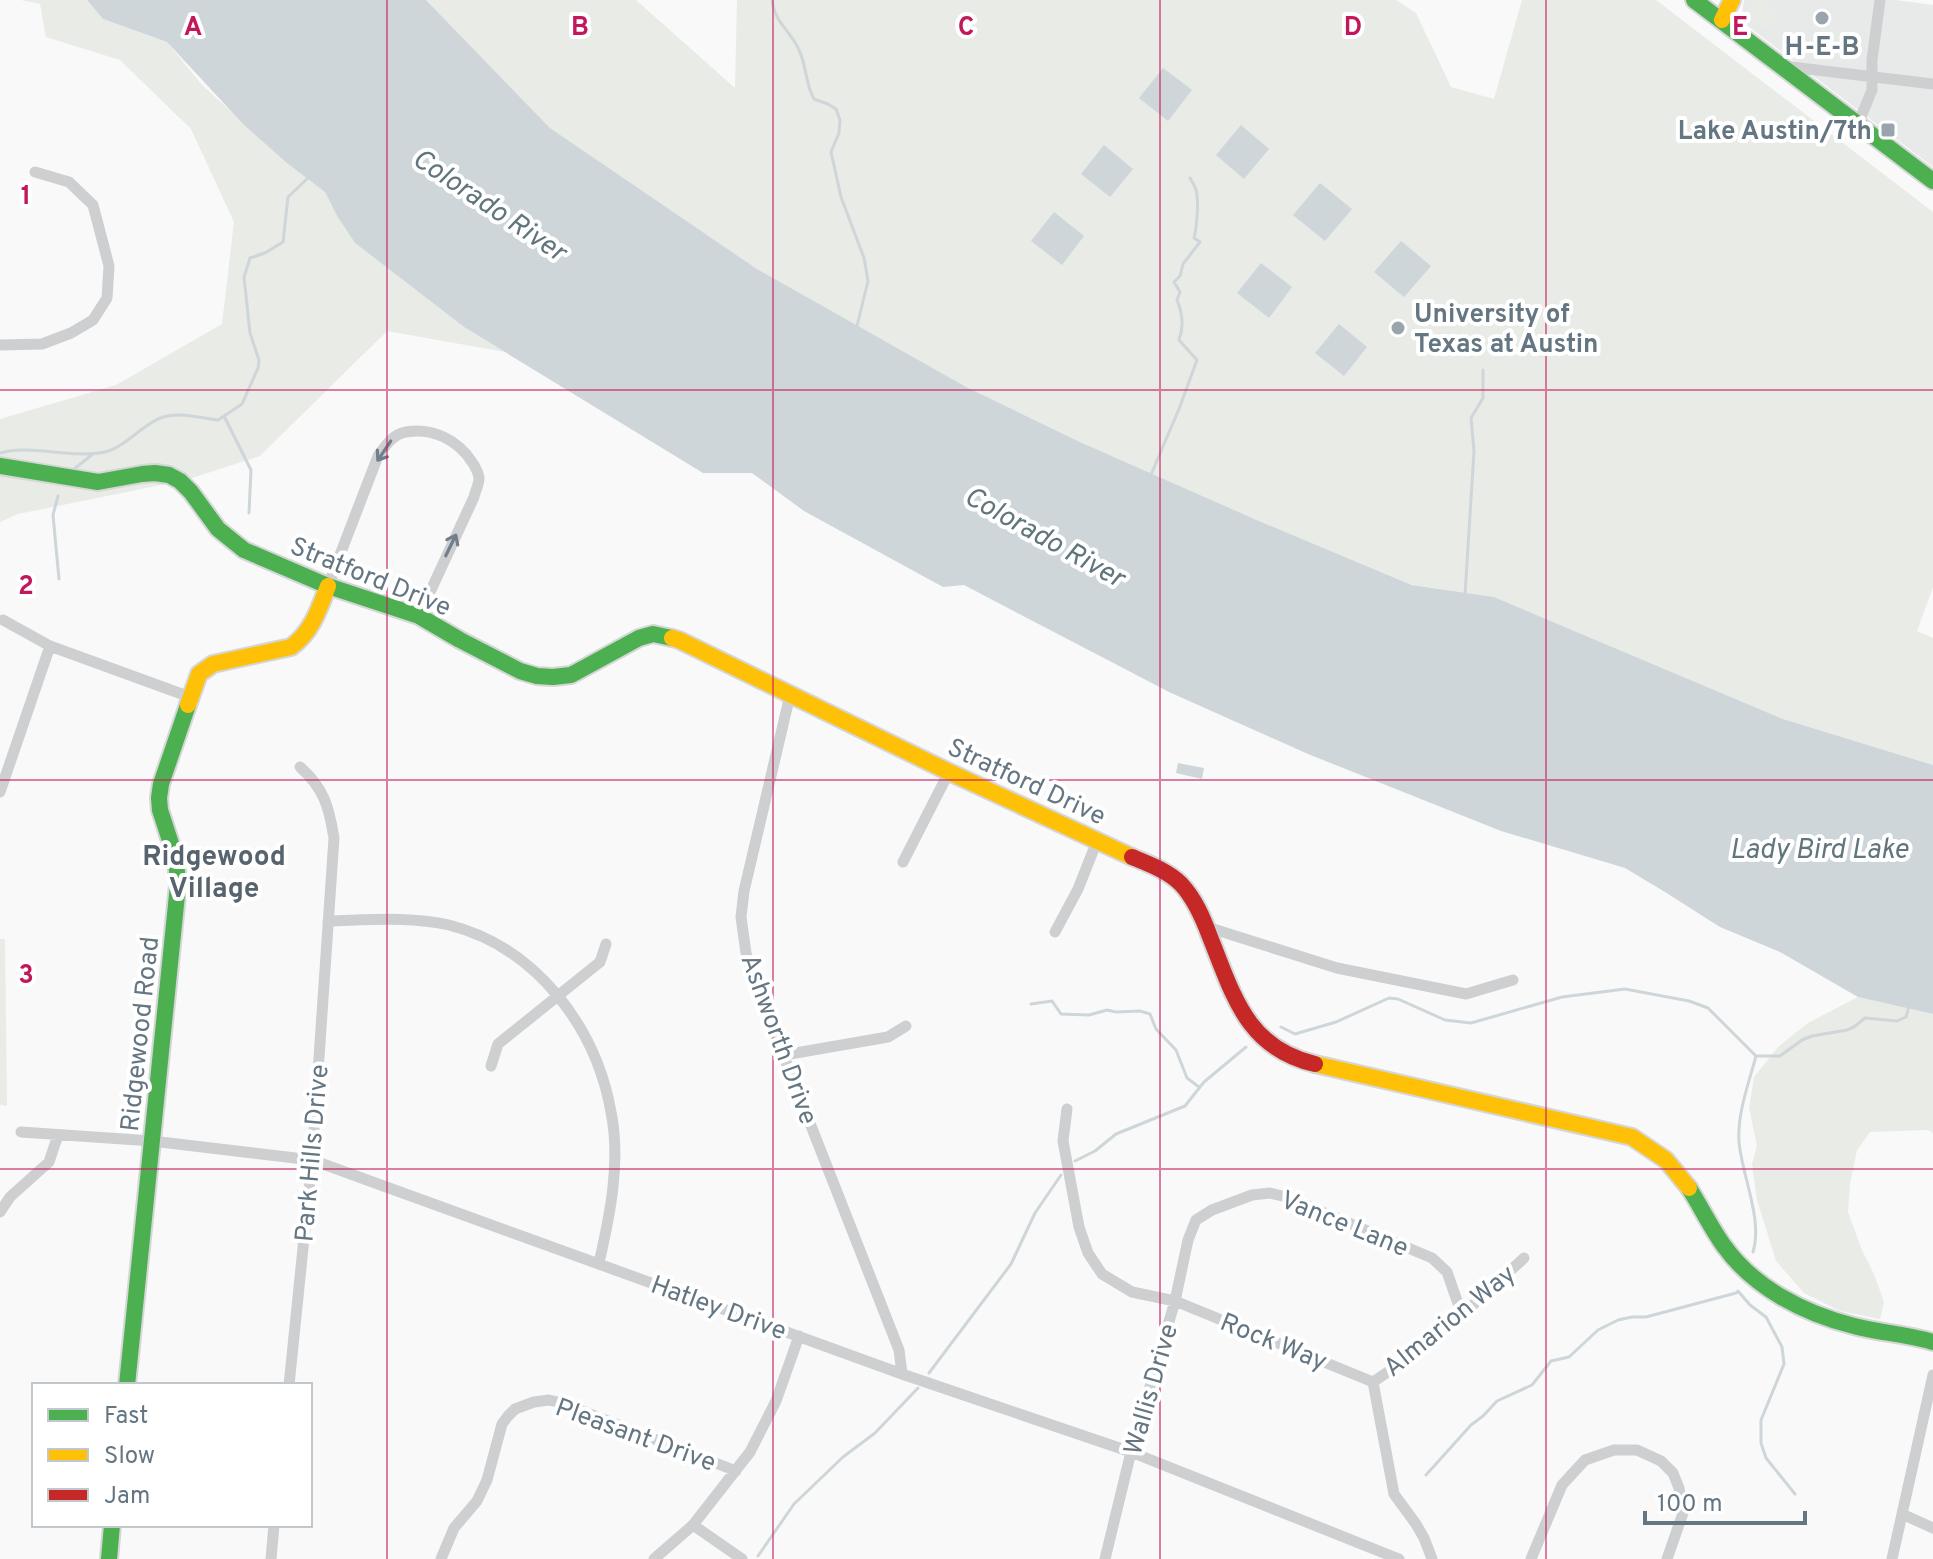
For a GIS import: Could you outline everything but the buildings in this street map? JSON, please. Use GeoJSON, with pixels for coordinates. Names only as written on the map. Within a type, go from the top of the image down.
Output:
{"type":"FeatureCollection","features":[{"type":"Feature","properties":{"kind":"street"},"geometry":{"type":"LineString","coordinates":[[1694,0],[1933,181]]}},
{"type":"Feature","properties":{"kind":"street"},"geometry":{"type":"LineString","coordinates":[[1722,20],[1732,0]]}},
{"type":"Feature","properties":{"kind":"street"},"geometry":{"type":"LineString","coordinates":[[1858,124],[1872,90],[1880,0]]}},
{"type":"Feature","properties":{"kind":"street"},"geometry":{"type":"LineString","coordinates":[[1778,65],[1933,84]]}},
{"type":"Feature","properties":{"kind":"street"},"geometry":{"type":"LineString","coordinates":[[0,345],[42,344],[71,333],[93,320],[107,298],[109,266],[93,205],[69,182],[35,172]]}},
{"type":"Feature","properties":{"kind":"street"},"geometry":{"type":"LineString","coordinates":[[328,586],[378,456],[392,438],[404,432],[424,432],[452,440],[474,464],[479,478],[474,497],[419,616]]}},
{"type":"Feature","properties":{"kind":"street","name":"Stratford Drive"},"geometry":{"type":"LineString","coordinates":[[0,466],[98,482],[142,474],[169,475],[180,481],[209,518],[244,550],[328,586],[419,616],[520,671],[537,676],[571,675],[625,644],[653,634],[679,640],[949,772],[1167,873],[1192,897],[1238,1006],[1256,1031],[1282,1051],[1308,1062],[1632,1137],[1652,1147],[1676,1170],[1714,1234],[1747,1272],[1769,1288],[1843,1323],[1933,1342]]}},
{"type":"Feature","properties":{"kind":"street","name":"Ridgewood Road"},"geometry":{"type":"LineString","coordinates":[[127,1383],[178,885],[176,859],[160,810],[161,784],[199,674],[213,664],[291,647],[300,642],[328,586]]}},
{"type":"Feature","properties":{"kind":"street"},"geometry":{"type":"LineString","coordinates":[[3,620],[50,646],[190,697]]}},
{"type":"Feature","properties":{"kind":"street"},"geometry":{"type":"LineString","coordinates":[[0,792],[50,646]]}},
{"type":"Feature","properties":{"kind":"street","name":"Ashworth Drive"},"geometry":{"type":"LineString","coordinates":[[790,695],[744,891],[741,917],[746,953],[899,1350],[902,1374]]}},
{"type":"Feature","properties":{"kind":"street","name":"Park Hills Drive"},"geometry":{"type":"LineString","coordinates":[[289,1383],[312,1160],[334,838],[331,818],[319,787],[300,767]]}},
{"type":"Feature","properties":{"kind":"street"},"geometry":{"type":"LineString","coordinates":[[903,862],[949,772]]}},
{"type":"Feature","properties":{"kind":"street"},"geometry":{"type":"LineString","coordinates":[[1055,932],[1078,889],[1097,841]]}},
{"type":"Feature","properties":{"kind":"street"},"geometry":{"type":"LineString","coordinates":[[328,921],[408,919],[449,925],[487,938],[527,963],[558,995],[585,1036],[600,1069],[612,1113],[615,1152],[610,1217],[599,1263]]}},
{"type":"Feature","properties":{"kind":"street"},"geometry":{"type":"LineString","coordinates":[[1207,927],[1337,968],[1466,994],[1513,980]]}},
{"type":"Feature","properties":{"kind":"street"},"geometry":{"type":"LineString","coordinates":[[491,1066],[498,1044],[600,962],[606,944]]}},
{"type":"Feature","properties":{"kind":"street"},"geometry":{"type":"LineString","coordinates":[[784,1055],[888,1037],[906,1026]]}},
{"type":"Feature","properties":{"kind":"street","name":"Rock Way"},"geometry":{"type":"LineString","coordinates":[[1067,1109],[1063,1141],[1079,1227],[1088,1253],[1102,1274],[1132,1292],[1175,1301],[1373,1382]]}},
{"type":"Feature","properties":{"kind":"street","name":"Hatley Drive"},"geometry":{"type":"LineString","coordinates":[[21,1132],[152,1141],[312,1160],[902,1374],[1131,1452],[1399,1559]]}},
{"type":"Feature","properties":{"kind":"street"},"geometry":{"type":"LineString","coordinates":[[0,1212],[10,1197],[49,1162],[58,1135]]}},
{"type":"Feature","properties":{"kind":"street","name":"Vance Lane"},"geometry":{"type":"LineString","coordinates":[[1196,1220],[1212,1210],[1252,1195],[1270,1193],[1287,1197],[1432,1258],[1447,1272],[1462,1315]]}},
{"type":"Feature","properties":{"kind":"street","name":"Wallis Drive"},"geometry":{"type":"LineString","coordinates":[[1105,1559],[1131,1452],[1196,1220]]}},
{"type":"Feature","properties":{"kind":"street","name":"Almarion Way"},"geometry":{"type":"LineString","coordinates":[[1432,1559],[1416,1524],[1394,1494],[1373,1382],[1416,1353],[1524,1258]]}},
{"type":"Feature","properties":{"kind":"street"},"geometry":{"type":"LineString","coordinates":[[654,1559],[693,1525],[750,1452],[776,1401],[799,1336]]}},
{"type":"Feature","properties":{"kind":"street"},"geometry":{"type":"LineString","coordinates":[[1892,1559],[1933,1375]]}},
{"type":"Feature","properties":{"kind":"street","name":"Pleasant Drive"},"geometry":{"type":"LineString","coordinates":[[441,1559],[454,1528],[477,1501],[487,1480],[502,1424],[515,1409],[534,1402],[549,1400],[562,1403],[736,1471]]}},
{"type":"Feature","properties":{"kind":"street"},"geometry":{"type":"LineString","coordinates":[[1531,1559],[1562,1485],[1585,1460],[1614,1450],[1637,1450],[1661,1461],[1673,1473],[1683,1513],[1667,1559]]}},
{"type":"Feature","properties":{"kind":"street"},"geometry":{"type":"LineString","coordinates":[[1902,1514],[1933,1528]]}},
{"type":"Feature","properties":{"kind":"street"},"geometry":{"type":"LineString","coordinates":[[693,1525],[742,1559]]}},
{"type":"Feature","properties":{"kind":"street"},"geometry":{"type":"LineString","coordinates":[[109,1559],[112,1527]]}},
{"type":"Feature","properties":{"kind":"street"},"geometry":{"type":"LineString","coordinates":[[271,1559],[274,1527]]}},
{"type":"Feature","properties":{"kind":"shaded area"},"geometry":{"type":"Polygon","coordinates":[[[21,0],[87,0],[103,19],[167,42],[202,85],[288,164],[325,192],[355,243],[464,327],[505,352],[387,331],[260,456],[186,480],[18,514],[0,522],[0,419],[116,385],[222,324],[234,222],[191,129],[120,60],[46,37],[40,4],[21,0]]]}},
{"type":"Feature","properties":{"kind":"shaded area","name":"University of Texas at Austin"},"geometry":{"type":"Polygon","coordinates":[[[426,0],[636,0],[735,88],[737,0],[1396,0],[1416,13],[1451,87],[1494,99],[1522,0],[1656,0],[1933,212],[1933,587],[1917,631],[1933,638],[1933,765],[1783,719],[1494,597],[1413,585],[1259,521],[971,390],[757,269],[550,128],[426,0]]]}},
{"type":"Feature","properties":{"kind":"shaded area"},"geometry":{"type":"Polygon","coordinates":[[[1744,0],[1896,0],[1933,5],[1933,167],[1744,23],[1744,0]]]}},
{"type":"Feature","properties":{"kind":"shaded area"},"geometry":{"type":"Polygon","coordinates":[[[1752,0],[1766,1],[1766,6],[1778,15],[1766,30],[1749,18],[1752,0]]]}},
{"type":"Feature","properties":{"kind":"shaded area"},"geometry":{"type":"Polygon","coordinates":[[[0,939],[5,939],[7,1106],[0,1105],[0,939]]]}},
{"type":"Feature","properties":{"kind":"shaded area"},"geometry":{"type":"Polygon","coordinates":[[[1858,997],[1933,1014],[1933,1133],[1928,1130],[1870,1132],[1857,1150],[1850,1184],[1848,1212],[1884,1302],[1880,1319],[1840,1311],[1804,1293],[1776,1261],[1757,1200],[1752,1164],[1757,1146],[1749,1108],[1754,1077],[1778,1047],[1808,1023],[1858,997]]]}},
{"type":"Feature","properties":{"kind":"water","name":"Lady Bird Lake"},"geometry":{"type":"Polygon","coordinates":[[[87,0],[426,0],[550,128],[757,269],[968,388],[1080,442],[1412,585],[1494,597],[1783,719],[1933,765],[1933,1014],[1858,997],[1780,952],[1720,927],[1625,868],[1501,831],[1308,754],[1169,692],[964,585],[943,587],[804,511],[752,473],[703,473],[464,327],[355,243],[325,192],[243,124],[167,42],[103,19],[87,0]]]}},
{"type":"Feature","properties":{"kind":"water"},"geometry":{"type":"Polygon","coordinates":[[[1163,68],[1192,90],[1168,121],[1139,98],[1163,68]]]}},
{"type":"Feature","properties":{"kind":"water"},"geometry":{"type":"Polygon","coordinates":[[[1241,125],[1269,149],[1244,179],[1216,155],[1241,125]]]}},
{"type":"Feature","properties":{"kind":"water"},"geometry":{"type":"Polygon","coordinates":[[[1104,145],[1133,169],[1110,197],[1081,174],[1104,145]]]}},
{"type":"Feature","properties":{"kind":"water"},"geometry":{"type":"Polygon","coordinates":[[[1320,183],[1352,209],[1325,241],[1293,215],[1320,183]]]}},
{"type":"Feature","properties":{"kind":"water"},"geometry":{"type":"Polygon","coordinates":[[[1054,212],[1084,236],[1062,265],[1031,241],[1054,212]]]}},
{"type":"Feature","properties":{"kind":"water"},"geometry":{"type":"Polygon","coordinates":[[[1401,241],[1431,266],[1404,297],[1374,272],[1401,241]]]}},
{"type":"Feature","properties":{"kind":"water"},"geometry":{"type":"Polygon","coordinates":[[[1261,263],[1292,287],[1269,318],[1237,293],[1261,263]]]}},
{"type":"Feature","properties":{"kind":"water"},"geometry":{"type":"Polygon","coordinates":[[[1339,324],[1367,347],[1344,376],[1315,353],[1339,324]]]}},
{"type":"Feature","properties":{"kind":"water"},"geometry":{"type":"Polygon","coordinates":[[[1178,763],[1204,768],[1202,779],[1176,773],[1178,763]]]}},
{"type":"Feature","properties":{"kind":"waterway"},"geometry":{"type":"LineString","coordinates":[[772,0],[776,15],[799,50],[814,99],[836,109],[840,120],[839,133],[831,152],[841,197],[864,258],[868,281],[857,326]]}},
{"type":"Feature","properties":{"kind":"waterway"},"geometry":{"type":"LineString","coordinates":[[0,453],[24,450],[79,454],[105,452],[163,417],[183,415],[218,420],[242,404],[259,360],[250,333],[244,277],[250,258],[283,242],[288,197],[308,178]]}},
{"type":"Feature","properties":{"kind":"waterway"},"geometry":{"type":"LineString","coordinates":[[1150,477],[1197,360],[1179,340],[1182,320],[1177,300],[1180,292],[1174,282],[1200,242],[1194,238],[1197,200],[1196,188],[1190,178]]}},
{"type":"Feature","properties":{"kind":"waterway"},"geometry":{"type":"LineString","coordinates":[[1465,595],[1474,451],[1471,418],[1483,398],[1483,370]]}},
{"type":"Feature","properties":{"kind":"waterway"},"geometry":{"type":"LineString","coordinates":[[224,416],[251,470],[249,513]]}},
{"type":"Feature","properties":{"kind":"waterway"},"geometry":{"type":"LineString","coordinates":[[74,469],[93,454]]}},
{"type":"Feature","properties":{"kind":"waterway"},"geometry":{"type":"LineString","coordinates":[[58,496],[53,515],[59,579]]}},
{"type":"Feature","properties":{"kind":"waterway"},"geometry":{"type":"LineString","coordinates":[[1281,1027],[1295,1034],[1336,1022],[1389,998],[1445,1020],[1471,1023],[1562,997],[1625,989],[1689,1001],[1708,1008],[1756,1056],[1780,1056],[1802,1040],[1847,1030],[1865,1018],[1897,1021],[1906,1017],[1909,1006]]}},
{"type":"Feature","properties":{"kind":"waterway"},"geometry":{"type":"LineString","coordinates":[[1031,1004],[1052,1001],[1061,1014],[1089,1015],[1107,1010],[1150,1014],[1156,1029],[1176,1050],[1187,1078],[1199,1087]]}},
{"type":"Feature","properties":{"kind":"waterway"},"geometry":{"type":"LineString","coordinates":[[1075,1161],[1095,1151],[1116,1134],[1185,1106],[1204,1082],[1246,1047]]}},
{"type":"Feature","properties":{"kind":"waterway"},"geometry":{"type":"LineString","coordinates":[[1753,1252],[1755,1226],[1739,1131],[1744,1098],[1756,1056]]}},
{"type":"Feature","properties":{"kind":"waterway"},"geometry":{"type":"LineString","coordinates":[[929,1373],[1011,1264],[1035,1213],[1061,1175]]}},
{"type":"Feature","properties":{"kind":"waterway"},"geometry":{"type":"LineString","coordinates":[[1426,1475],[1497,1401],[1532,1385],[1551,1361],[1569,1357],[1598,1330],[1618,1320],[1646,1317],[1738,1291],[1766,1317],[1782,1347],[1784,1364],[1761,1420],[1761,1443],[1766,1458],[1795,1494]]}},
{"type":"Feature","properties":{"kind":"waterway"},"geometry":{"type":"LineString","coordinates":[[758,1556],[794,1504],[843,1457],[875,1433],[918,1388]]}},
{"type":"Feature","properties":{"kind":"traffic: fast"},"geometry":{"type":"LineString","coordinates":[[1694,0],[1933,181]]}},
{"type":"Feature","properties":{"kind":"traffic: fast"},"geometry":{"type":"LineString","coordinates":[[0,466],[98,482],[142,474],[169,475],[180,481],[218,529],[244,550],[328,586],[419,616],[520,671],[537,676],[571,675],[639,638],[653,634],[672,638]]}},
{"type":"Feature","properties":{"kind":"traffic: fast"},"geometry":{"type":"LineString","coordinates":[[127,1383],[178,885],[176,859],[159,798],[188,705]]}},
{"type":"Feature","properties":{"kind":"traffic: fast"},"geometry":{"type":"LineString","coordinates":[[1689,1188],[1719,1239],[1736,1261],[1765,1287],[1799,1306],[1836,1321],[1933,1342]]}},
{"type":"Feature","properties":{"kind":"traffic: fast"},"geometry":{"type":"LineString","coordinates":[[109,1559],[112,1527]]}},
{"type":"Feature","properties":{"kind":"traffic: slow"},"geometry":{"type":"LineString","coordinates":[[1722,20],[1732,0]]}},
{"type":"Feature","properties":{"kind":"traffic: slow"},"geometry":{"type":"LineString","coordinates":[[188,705],[199,674],[213,664],[291,647],[314,620],[328,586]]}},
{"type":"Feature","properties":{"kind":"traffic: slow"},"geometry":{"type":"LineString","coordinates":[[672,638],[1132,857]]}},
{"type":"Feature","properties":{"kind":"traffic: slow"},"geometry":{"type":"LineString","coordinates":[[1315,1064],[1632,1137],[1666,1160],[1689,1188]]}},
{"type":"Feature","properties":{"kind":"traffic: jam"},"geometry":{"type":"LineString","coordinates":[[1132,857],[1170,875],[1190,896],[1235,998],[1258,1032],[1292,1056],[1315,1064]]}},
{"type":"Feature","properties":{"kind":"place","name":"H-E-B"},"geometry":{"type":"Point","coordinates":[1822,18]}},
{"type":"Feature","properties":{"kind":"place","name":"Lake Austin/7th"},"geometry":{"type":"Point","coordinates":[1888,130]}},
{"type":"Feature","properties":{"kind":"place","name":"University of Texas at Austin"},"geometry":{"type":"Point","coordinates":[1398,328]}},
{"type":"Feature","properties":{"kind":"district","name":"Ridgewood Village"},"geometry":{"type":"Point","coordinates":[214,871]}},
{"type":"Feature","properties":{"kind":"water label","name":"Colorado River"},"geometry":{"type":"Point","coordinates":[490,204]}},
{"type":"Feature","properties":{"kind":"water label","name":"Colorado River"},"geometry":{"type":"Point","coordinates":[1045,536]}}]}
